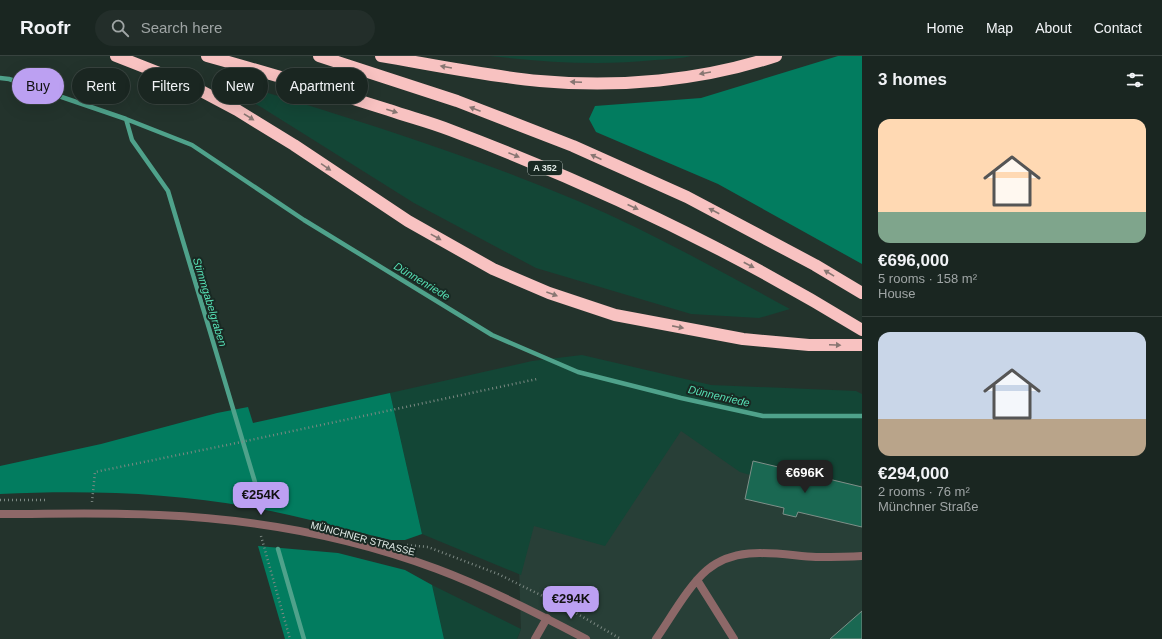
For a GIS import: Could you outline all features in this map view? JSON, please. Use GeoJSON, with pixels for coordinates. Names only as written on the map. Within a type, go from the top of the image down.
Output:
{"type":"FeatureCollection","features":[{"type":"Feature","properties":{"kind":"highway"},"geometry":{"type":"LineString","coordinates":[[116,56],[190,85],[237,110],[294,145],[408,221],[493,268],[549,293],[615,315],[743,338],[809,345],[862,345]]}},
{"type":"Feature","properties":{"kind":"highway","name":"A 352"},"geometry":{"type":"LineString","coordinates":[[207,56],[323,89],[449,129],[562,175],[714,246],[801,292],[862,330]]}},
{"type":"Feature","properties":{"kind":"highway"},"geometry":{"type":"LineString","coordinates":[[319,56],[457,101],[573,146],[687,197],[815,265],[862,293]]}},
{"type":"Feature","properties":{"kind":"highway"},"geometry":{"type":"LineString","coordinates":[[381,56],[540,81],[610,84],[669,79],[744,67],[776,56]]}},
{"type":"Feature","properties":{"kind":"street","name":"MÜNCHNER STRASSE"},"geometry":{"type":"LineString","coordinates":[[0,514],[91,513],[160,515],[218,520],[336,540],[393,555],[475,584],[547,618],[586,639]]}},
{"type":"Feature","properties":{"kind":"street"},"geometry":{"type":"LineString","coordinates":[[656,639],[697,580],[707,570],[720,562],[742,554],[772,553],[816,557],[862,556]]}},
{"type":"Feature","properties":{"kind":"street"},"geometry":{"type":"LineString","coordinates":[[697,580],[734,639]]}},
{"type":"Feature","properties":{"kind":"street"},"geometry":{"type":"LineString","coordinates":[[535,639],[547,618]]}},
{"type":"Feature","properties":{"kind":"path"},"geometry":{"type":"LineString","coordinates":[[92,491],[95,472],[537,379]]}},
{"type":"Feature","properties":{"kind":"path"},"geometry":{"type":"LineString","coordinates":[[260,526],[261,541],[290,639]]}},
{"type":"Feature","properties":{"kind":"shaded area"},"geometry":{"type":"Polygon","coordinates":[[[579,388],[862,416],[862,639],[517,639],[521,629],[519,566],[579,388]]]}},
{"type":"Feature","properties":{"kind":"green space"},"geometry":{"type":"Polygon","coordinates":[[[490,56],[691,56],[634,62],[593,63],[531,60],[490,56]]]}},
{"type":"Feature","properties":{"kind":"green space"},"geometry":{"type":"Polygon","coordinates":[[[838,56],[862,56],[862,264],[718,184],[596,132],[589,119],[595,106],[701,98],[838,56]]]}},
{"type":"Feature","properties":{"kind":"green space"},"geometry":{"type":"Polygon","coordinates":[[[268,93],[276,95],[276,104],[305,104],[402,135],[490,166],[605,213],[685,252],[790,309],[759,318],[691,314],[536,268],[414,203],[255,104],[268,104],[268,93]]]}},
{"type":"Feature","properties":{"kind":"green space"},"geometry":{"type":"Polygon","coordinates":[[[582,355],[711,385],[856,391],[862,394],[862,477],[860,486],[753,461],[750,475],[740,472],[681,431],[605,546],[534,526],[521,575],[422,534],[390,393],[532,361],[582,355]]]}},
{"type":"Feature","properties":{"kind":"green space"},"geometry":{"type":"Polygon","coordinates":[[[390,393],[422,534],[405,540],[391,540],[267,510],[187,498],[93,492],[0,494],[0,466],[101,444],[217,413],[248,407],[253,423],[390,393]]]}},
{"type":"Feature","properties":{"kind":"green space"},"geometry":{"type":"Polygon","coordinates":[[[258,546],[338,553],[405,570],[432,585],[444,639],[285,639],[258,546]]]}},
{"type":"Feature","properties":{"kind":"green space"},"geometry":{"type":"Polygon","coordinates":[[[432,585],[521,629],[517,639],[444,639],[432,585]]]}},
{"type":"Feature","properties":{"kind":"building"},"geometry":{"type":"Polygon","coordinates":[[[753,461],[862,487],[862,527],[798,512],[796,517],[783,514],[784,508],[745,499],[753,461]]]}},
{"type":"Feature","properties":{"kind":"building"},"geometry":{"type":"Polygon","coordinates":[[[862,611],[862,639],[830,639],[862,611]]]}},
{"type":"Feature","properties":{"kind":"waterway","name":"Dünnenriede"},"geometry":{"type":"LineString","coordinates":[[0,78],[9,79],[126,119],[192,145],[304,220],[492,335],[578,372],[681,398],[763,416],[862,416]]}},
{"type":"Feature","properties":{"kind":"waterway","name":"Stimmgabelgraben"},"geometry":{"type":"LineString","coordinates":[[126,119],[132,140],[168,191],[260,499]]}},
{"type":"Feature","properties":{"kind":"waterway","name":"Stimmgabelgraben"},"geometry":{"type":"LineString","coordinates":[[278,549],[304,639]]}}]}
